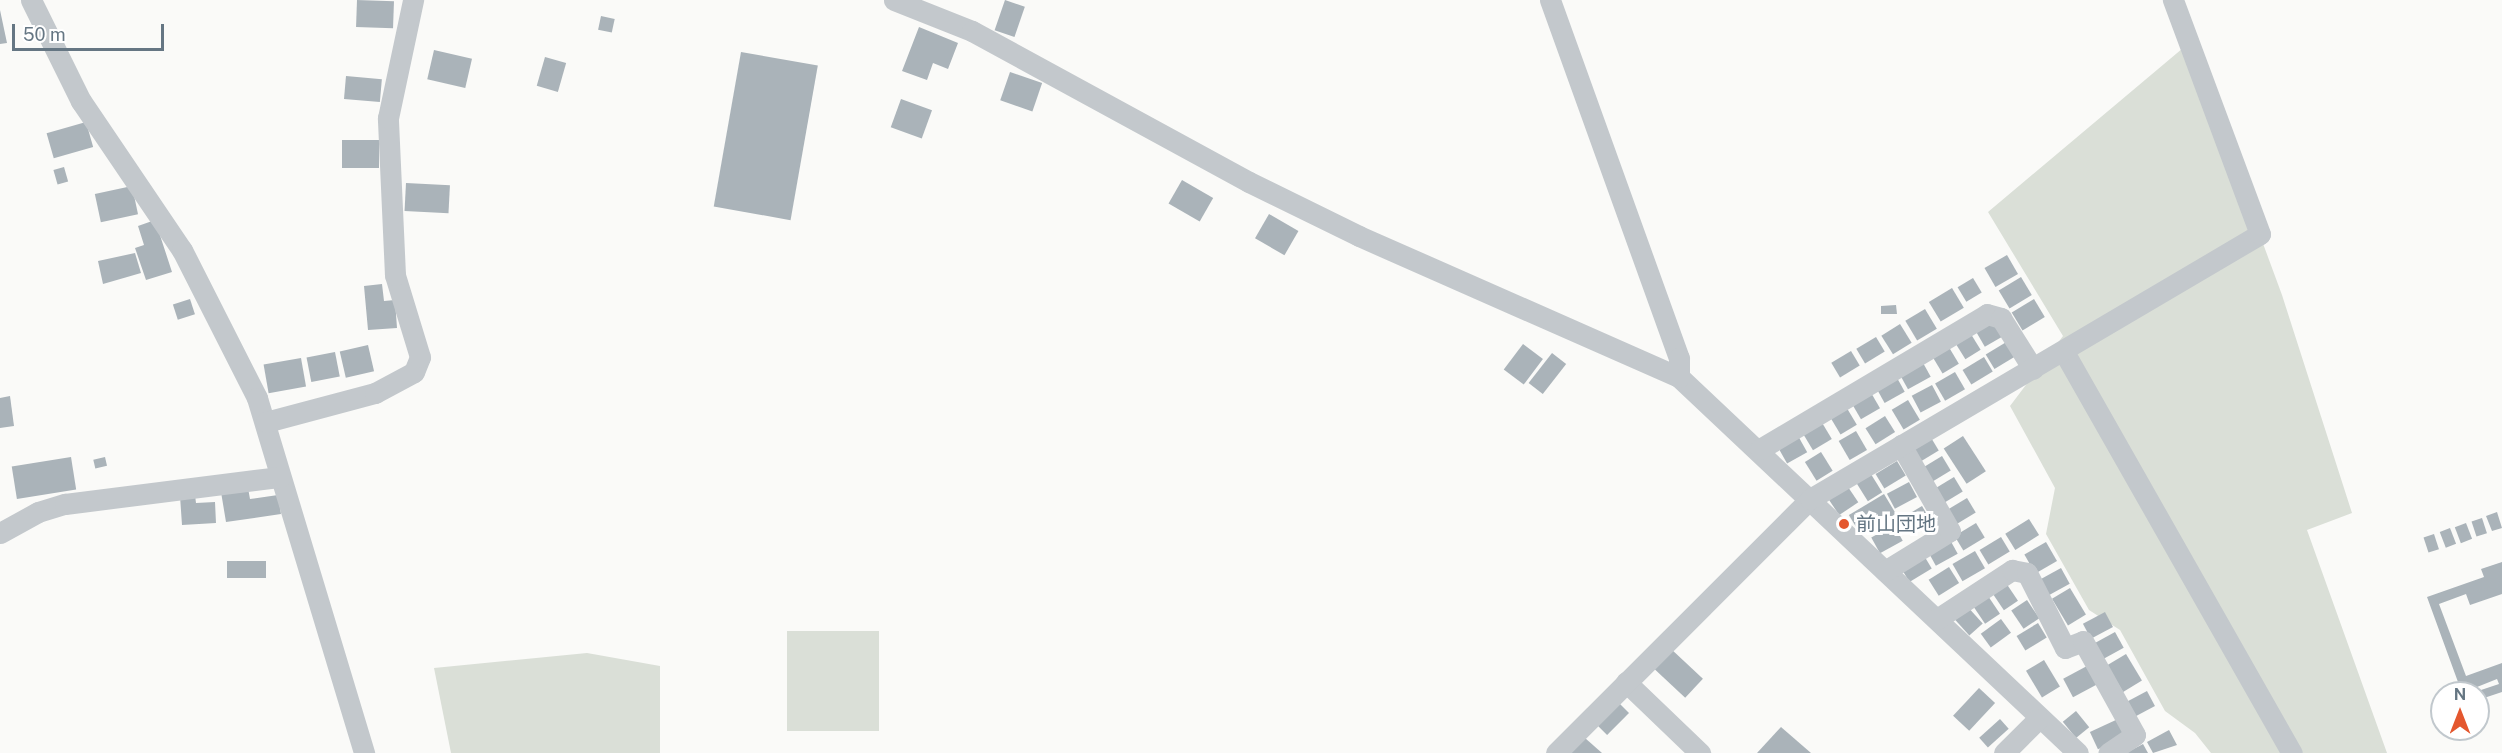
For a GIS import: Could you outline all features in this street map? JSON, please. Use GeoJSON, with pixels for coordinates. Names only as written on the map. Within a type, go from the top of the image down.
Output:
{"type":"FeatureCollection","features":[{"type":"Feature","properties":{"kind":"street"},"geometry":{"type":"LineString","coordinates":[[31,0],[81,101],[182,250],[266,422],[280,477],[364,753]]}},
{"type":"Feature","properties":{"kind":"street"},"geometry":{"type":"LineString","coordinates":[[266,422],[375,393],[414,372],[420,357],[395,275],[388,118],[413,0]]}},
{"type":"Feature","properties":{"kind":"street"},"geometry":{"type":"LineString","coordinates":[[894,0],[972,31],[1303,209],[1679,377],[1760,449],[2038,719],[2078,753]]}},
{"type":"Feature","properties":{"kind":"street"},"geometry":{"type":"LineString","coordinates":[[1550,0],[1679,358],[1679,377]]}},
{"type":"Feature","properties":{"kind":"street"},"geometry":{"type":"LineString","coordinates":[[1556,753],[1810,499],[2064,352],[2260,234],[2173,0]]}},
{"type":"Feature","properties":{"kind":"street"},"geometry":{"type":"LineString","coordinates":[[1760,449],[1987,314],[2001,318],[2033,369]]}},
{"type":"Feature","properties":{"kind":"street"},"geometry":{"type":"LineString","coordinates":[[2064,352],[2292,753]]}},
{"type":"Feature","properties":{"kind":"street"},"geometry":{"type":"LineString","coordinates":[[1885,571],[1950,531],[1901,445]]}},
{"type":"Feature","properties":{"kind":"street"},"geometry":{"type":"LineString","coordinates":[[0,533],[38,512],[65,504],[280,477]]}},
{"type":"Feature","properties":{"kind":"street"},"geometry":{"type":"LineString","coordinates":[[1937,619],[2012,570],[2027,573],[2065,648],[2083,641],[2135,735],[2108,753]]}},
{"type":"Feature","properties":{"kind":"street"},"geometry":{"type":"LineString","coordinates":[[1626,682],[1700,753]]}},
{"type":"Feature","properties":{"kind":"street"},"geometry":{"type":"LineString","coordinates":[[2004,753],[2038,719]]}},
{"type":"Feature","properties":{"kind":"shaded area"},"geometry":{"type":"Polygon","coordinates":[[[2189,43],[2282,295],[2352,513],[2307,530],[2387,753],[2211,753],[2195,733],[2165,711],[2120,630],[2089,610],[2046,534],[2055,488],[2010,406],[2063,336],[1988,212],[2189,43]]]}},
{"type":"Feature","properties":{"kind":"shaded area"},"geometry":{"type":"Polygon","coordinates":[[[787,631],[879,631],[879,731],[787,731],[787,631]]]}},
{"type":"Feature","properties":{"kind":"shaded area"},"geometry":{"type":"Polygon","coordinates":[[[587,653],[660,666],[660,753],[451,753],[434,668],[587,653]]]}},
{"type":"Feature","properties":{"kind":"building"},"geometry":{"type":"Polygon","coordinates":[[[357,0],[394,1],[393,28],[356,27],[357,0]]]}},
{"type":"Feature","properties":{"kind":"building"},"geometry":{"type":"Polygon","coordinates":[[[1005,0],[1025,7],[1014,37],[995,30],[1005,0]]]}},
{"type":"Feature","properties":{"kind":"building"},"geometry":{"type":"Polygon","coordinates":[[[0,10],[7,43],[0,44],[0,10]]]}},
{"type":"Feature","properties":{"kind":"building"},"geometry":{"type":"Polygon","coordinates":[[[601,16],[615,19],[612,33],[598,30],[601,16]]]}},
{"type":"Feature","properties":{"kind":"building"},"geometry":{"type":"Polygon","coordinates":[[[919,27],[958,43],[948,69],[933,63],[927,80],[902,71],[919,27]]]}},
{"type":"Feature","properties":{"kind":"building"},"geometry":{"type":"Polygon","coordinates":[[[434,50],[472,59],[465,88],[427,79],[434,50]]]}},
{"type":"Feature","properties":{"kind":"building"},"geometry":{"type":"Polygon","coordinates":[[[741,52],[818,66],[791,220],[714,207],[741,52]]]}},
{"type":"Feature","properties":{"kind":"building"},"geometry":{"type":"Polygon","coordinates":[[[545,57],[566,63],[558,92],[537,86],[545,57]]]}},
{"type":"Feature","properties":{"kind":"building"},"geometry":{"type":"Polygon","coordinates":[[[1010,72],[1042,83],[1032,111],[1000,100],[1010,72]]]}},
{"type":"Feature","properties":{"kind":"building"},"geometry":{"type":"Polygon","coordinates":[[[346,76],[382,79],[380,102],[344,99],[346,76]]]}},
{"type":"Feature","properties":{"kind":"building"},"geometry":{"type":"Polygon","coordinates":[[[901,99],[932,110],[922,138],[891,127],[901,99]]]}},
{"type":"Feature","properties":{"kind":"building"},"geometry":{"type":"Polygon","coordinates":[[[86,122],[93,147],[54,158],[47,133],[86,122]]]}},
{"type":"Feature","properties":{"kind":"building"},"geometry":{"type":"Polygon","coordinates":[[[342,140],[379,140],[379,168],[342,168],[342,140]]]}},
{"type":"Feature","properties":{"kind":"building"},"geometry":{"type":"Polygon","coordinates":[[[64,167],[68,181],[58,184],[53,170],[64,167]]]}},
{"type":"Feature","properties":{"kind":"building"},"geometry":{"type":"Polygon","coordinates":[[[1182,180],[1213,198],[1200,221],[1168,203],[1182,180]]]}},
{"type":"Feature","properties":{"kind":"building"},"geometry":{"type":"Polygon","coordinates":[[[406,183],[450,185],[448,213],[405,211],[406,183]]]}},
{"type":"Feature","properties":{"kind":"building"},"geometry":{"type":"Polygon","coordinates":[[[132,186],[138,214],[101,222],[95,194],[132,186]]]}},
{"type":"Feature","properties":{"kind":"building"},"geometry":{"type":"Polygon","coordinates":[[[1269,214],[1298,231],[1284,255],[1255,238],[1269,214]]]}},
{"type":"Feature","properties":{"kind":"building"},"geometry":{"type":"Polygon","coordinates":[[[155,220],[172,272],[146,280],[135,248],[144,245],[138,226],[155,220]]]}},
{"type":"Feature","properties":{"kind":"building"},"geometry":{"type":"Polygon","coordinates":[[[135,253],[141,273],[103,284],[98,261],[135,253]]]}},
{"type":"Feature","properties":{"kind":"building"},"geometry":{"type":"Polygon","coordinates":[[[2007,255],[2018,274],[1995,287],[1984,268],[2007,255]]]}},
{"type":"Feature","properties":{"kind":"building"},"geometry":{"type":"Polygon","coordinates":[[[2021,277],[2032,295],[2010,308],[1999,290],[2021,277]]]}},
{"type":"Feature","properties":{"kind":"building"},"geometry":{"type":"Polygon","coordinates":[[[1973,278],[1982,293],[1966,302],[1958,287],[1973,278]]]}},
{"type":"Feature","properties":{"kind":"building"},"geometry":{"type":"Polygon","coordinates":[[[382,284],[384,301],[395,300],[397,328],[368,330],[364,286],[382,284]]]}},
{"type":"Feature","properties":{"kind":"building"},"geometry":{"type":"Polygon","coordinates":[[[1952,288],[1964,308],[1941,322],[1929,302],[1952,288]]]}},
{"type":"Feature","properties":{"kind":"building"},"geometry":{"type":"Polygon","coordinates":[[[190,299],[195,314],[178,320],[173,305],[190,299]]]}},
{"type":"Feature","properties":{"kind":"building"},"geometry":{"type":"Polygon","coordinates":[[[2034,299],[2045,317],[2023,330],[2012,312],[2034,299]]]}},
{"type":"Feature","properties":{"kind":"building"},"geometry":{"type":"Polygon","coordinates":[[[1896,305],[1897,314],[1881,314],[1881,306],[1896,305]]]}},
{"type":"Feature","properties":{"kind":"building"},"geometry":{"type":"Polygon","coordinates":[[[1925,309],[1937,329],[1917,341],[1905,321],[1925,309]]]}},
{"type":"Feature","properties":{"kind":"building"},"geometry":{"type":"Polygon","coordinates":[[[1993,319],[2003,336],[1985,347],[1975,330],[1993,319]]]}},
{"type":"Feature","properties":{"kind":"building"},"geometry":{"type":"Polygon","coordinates":[[[1900,324],[1912,343],[1893,354],[1881,336],[1900,324]]]}},
{"type":"Feature","properties":{"kind":"building"},"geometry":{"type":"Polygon","coordinates":[[[1969,331],[1981,350],[1965,359],[1954,341],[1969,331]]]}},
{"type":"Feature","properties":{"kind":"building"},"geometry":{"type":"Polygon","coordinates":[[[1876,337],[1885,352],[1865,363],[1856,349],[1876,337]]]}},
{"type":"Feature","properties":{"kind":"building"},"geometry":{"type":"Polygon","coordinates":[[[2008,341],[2017,356],[1994,369],[1986,354],[2008,341]]]}},
{"type":"Feature","properties":{"kind":"building"},"geometry":{"type":"Polygon","coordinates":[[[1523,344],[1543,359],[1524,385],[1504,370],[1523,344]]]}},
{"type":"Feature","properties":{"kind":"building"},"geometry":{"type":"Polygon","coordinates":[[[1947,344],[1959,364],[1943,374],[1931,354],[1947,344]]]}},
{"type":"Feature","properties":{"kind":"building"},"geometry":{"type":"Polygon","coordinates":[[[368,345],[374,371],[346,378],[340,352],[368,345]]]}},
{"type":"Feature","properties":{"kind":"building"},"geometry":{"type":"Polygon","coordinates":[[[1851,351],[1860,366],[1840,377],[1831,363],[1851,351]]]}},
{"type":"Feature","properties":{"kind":"building"},"geometry":{"type":"Polygon","coordinates":[[[335,352],[340,377],[311,382],[307,358],[335,352]]]}},
{"type":"Feature","properties":{"kind":"building"},"geometry":{"type":"Polygon","coordinates":[[[1552,353],[1566,364],[1543,394],[1529,383],[1552,353]]]}},
{"type":"Feature","properties":{"kind":"building"},"geometry":{"type":"Polygon","coordinates":[[[1984,357],[1993,372],[1971,384],[1963,370],[1984,357]]]}},
{"type":"Feature","properties":{"kind":"building"},"geometry":{"type":"Polygon","coordinates":[[[301,358],[306,387],[269,393],[264,365],[301,358]]]}},
{"type":"Feature","properties":{"kind":"building"},"geometry":{"type":"Polygon","coordinates":[[[1922,361],[1931,377],[1908,389],[1899,374],[1922,361]]]}},
{"type":"Feature","properties":{"kind":"building"},"geometry":{"type":"Polygon","coordinates":[[[1955,372],[1965,389],[1945,401],[1935,384],[1955,372]]]}},
{"type":"Feature","properties":{"kind":"building"},"geometry":{"type":"Polygon","coordinates":[[[1896,376],[1905,392],[1885,403],[1876,387],[1896,376]]]}},
{"type":"Feature","properties":{"kind":"building"},"geometry":{"type":"Polygon","coordinates":[[[1932,385],[1941,402],[1921,413],[1912,396],[1932,385]]]}},
{"type":"Feature","properties":{"kind":"building"},"geometry":{"type":"Polygon","coordinates":[[[1870,391],[1880,408],[1861,419],[1851,402],[1870,391]]]}},
{"type":"Feature","properties":{"kind":"building"},"geometry":{"type":"Polygon","coordinates":[[[10,396],[14,426],[0,428],[0,398],[10,396]]]}},
{"type":"Feature","properties":{"kind":"building"},"geometry":{"type":"Polygon","coordinates":[[[1908,400],[1920,420],[1904,430],[1892,410],[1908,400]]]}},
{"type":"Feature","properties":{"kind":"building"},"geometry":{"type":"Polygon","coordinates":[[[1845,405],[1857,425],[1841,435],[1829,415],[1845,405]]]}},
{"type":"Feature","properties":{"kind":"building"},"geometry":{"type":"Polygon","coordinates":[[[1885,416],[1895,432],[1876,444],[1865,428],[1885,416]]]}},
{"type":"Feature","properties":{"kind":"building"},"geometry":{"type":"Polygon","coordinates":[[[1821,421],[1832,439],[1813,450],[1802,432],[1821,421]]]}},
{"type":"Feature","properties":{"kind":"building"},"geometry":{"type":"Polygon","coordinates":[[[1856,431],[1867,450],[1850,460],[1839,441],[1856,431]]]}},
{"type":"Feature","properties":{"kind":"building"},"geometry":{"type":"Polygon","coordinates":[[[1797,434],[1807,452],[1787,464],[1777,445],[1797,434]]]}},
{"type":"Feature","properties":{"kind":"building"},"geometry":{"type":"Polygon","coordinates":[[[1930,436],[1939,451],[1917,463],[1909,449],[1930,436]]]}},
{"type":"Feature","properties":{"kind":"building"},"geometry":{"type":"Polygon","coordinates":[[[1963,436],[1986,471],[1967,484],[1944,449],[1963,436]]]}},
{"type":"Feature","properties":{"kind":"building"},"geometry":{"type":"Polygon","coordinates":[[[1821,452],[1833,471],[1817,481],[1805,462],[1821,452]]]}},
{"type":"Feature","properties":{"kind":"building"},"geometry":{"type":"Polygon","coordinates":[[[1942,456],[1951,471],[1929,483],[1921,469],[1942,456]]]}},
{"type":"Feature","properties":{"kind":"building"},"geometry":{"type":"Polygon","coordinates":[[[71,457],[76,490],[17,499],[12,466],[71,457]]]}},
{"type":"Feature","properties":{"kind":"building"},"geometry":{"type":"Polygon","coordinates":[[[105,457],[107,466],[95,468],[93,460],[105,457]]]}},
{"type":"Feature","properties":{"kind":"building"},"geometry":{"type":"Polygon","coordinates":[[[1897,461],[1906,476],[1884,488],[1876,474],[1897,461]]]}},
{"type":"Feature","properties":{"kind":"building"},"geometry":{"type":"Polygon","coordinates":[[[1869,471],[1882,492],[1868,501],[1855,480],[1869,471]]]}},
{"type":"Feature","properties":{"kind":"building"},"geometry":{"type":"Polygon","coordinates":[[[1954,477],[1963,492],[1941,504],[1933,490],[1954,477]]]}},
{"type":"Feature","properties":{"kind":"building"},"geometry":{"type":"Polygon","coordinates":[[[1909,482],[1917,497],[1895,509],[1887,494],[1909,482]]]}},
{"type":"Feature","properties":{"kind":"building"},"geometry":{"type":"Polygon","coordinates":[[[1846,484],[1858,502],[1839,515],[1827,497],[1846,484]]]}},
{"type":"Feature","properties":{"kind":"building"},"geometry":{"type":"Polygon","coordinates":[[[248,488],[250,499],[278,495],[281,514],[226,522],[221,492],[248,488]]]}},
{"type":"Feature","properties":{"kind":"building"},"geometry":{"type":"Polygon","coordinates":[[[1884,494],[1896,514],[1861,535],[1849,515],[1884,494]]]}},
{"type":"Feature","properties":{"kind":"building"},"geometry":{"type":"Polygon","coordinates":[[[195,495],[196,503],[215,502],[216,523],[182,525],[180,496],[195,495]]]}},
{"type":"Feature","properties":{"kind":"building"},"geometry":{"type":"Polygon","coordinates":[[[1967,498],[1976,513],[1953,526],[1945,511],[1967,498]]]}},
{"type":"Feature","properties":{"kind":"building"},"geometry":{"type":"Polygon","coordinates":[[[1922,506],[1931,521],[1908,534],[1900,519],[1922,506]]]}},
{"type":"Feature","properties":{"kind":"building"},"geometry":{"type":"Polygon","coordinates":[[[2497,512],[2502,528],[2492,531],[2486,516],[2497,512]]]}},
{"type":"Feature","properties":{"kind":"building"},"geometry":{"type":"Polygon","coordinates":[[[2482,518],[2487,533],[2476,537],[2472,521],[2482,518]]]}},
{"type":"Feature","properties":{"kind":"building"},"geometry":{"type":"Polygon","coordinates":[[[2029,519],[2039,535],[2015,550],[2005,534],[2029,519]]]}},
{"type":"Feature","properties":{"kind":"building"},"geometry":{"type":"Polygon","coordinates":[[[1976,523],[1985,538],[1963,550],[1955,536],[1976,523]]]}},
{"type":"Feature","properties":{"kind":"building"},"geometry":{"type":"Polygon","coordinates":[[[2466,523],[2472,539],[2461,543],[2455,527],[2466,523]]]}},
{"type":"Feature","properties":{"kind":"building"},"geometry":{"type":"Polygon","coordinates":[[[1894,525],[1903,541],[1880,553],[1871,538],[1894,525]]]}},
{"type":"Feature","properties":{"kind":"building"},"geometry":{"type":"Polygon","coordinates":[[[2450,528],[2456,544],[2446,548],[2440,532],[2450,528]]]}},
{"type":"Feature","properties":{"kind":"building"},"geometry":{"type":"Polygon","coordinates":[[[2434,534],[2439,549],[2428,553],[2424,537],[2434,534]]]}},
{"type":"Feature","properties":{"kind":"building"},"geometry":{"type":"Polygon","coordinates":[[[2001,537],[2010,552],[1988,564],[1980,550],[2001,537]]]}},
{"type":"Feature","properties":{"kind":"building"},"geometry":{"type":"Polygon","coordinates":[[[1949,538],[1958,554],[1936,566],[1927,550],[1949,538]]]}},
{"type":"Feature","properties":{"kind":"building"},"geometry":{"type":"Polygon","coordinates":[[[2046,542],[2057,561],[2035,574],[2024,555],[2046,542]]]}},
{"type":"Feature","properties":{"kind":"building"},"geometry":{"type":"Polygon","coordinates":[[[1975,551],[1985,568],[1962,581],[1952,564],[1975,551]]]}},
{"type":"Feature","properties":{"kind":"building"},"geometry":{"type":"Polygon","coordinates":[[[1923,554],[1932,569],[1909,582],[1901,567],[1923,554]]]}},
{"type":"Feature","properties":{"kind":"building"},"geometry":{"type":"Polygon","coordinates":[[[227,561],[266,561],[266,578],[227,578],[227,561]]]}},
{"type":"Feature","properties":{"kind":"building"},"geometry":{"type":"Polygon","coordinates":[[[2502,562],[2502,594],[2470,605],[2466,594],[2439,604],[2466,676],[2502,663],[2502,692],[2490,696],[2490,687],[2499,684],[2497,679],[2490,682],[2458,681],[2427,597],[2484,577],[2481,569],[2502,562]]]}},
{"type":"Feature","properties":{"kind":"building"},"geometry":{"type":"Polygon","coordinates":[[[1949,567],[1959,583],[1939,596],[1929,580],[1949,567]]]}},
{"type":"Feature","properties":{"kind":"building"},"geometry":{"type":"Polygon","coordinates":[[[2061,568],[2070,584],[2048,596],[2039,580],[2061,568]]]}},
{"type":"Feature","properties":{"kind":"building"},"geometry":{"type":"Polygon","coordinates":[[[2004,580],[2018,601],[2004,610],[1990,590],[2004,580]]]}},
{"type":"Feature","properties":{"kind":"building"},"geometry":{"type":"Polygon","coordinates":[[[2070,588],[2086,615],[2068,625],[2052,599],[2070,588]]]}},
{"type":"Feature","properties":{"kind":"building"},"geometry":{"type":"Polygon","coordinates":[[[1986,593],[2000,614],[1985,624],[1971,603],[1986,593]]]}},
{"type":"Feature","properties":{"kind":"building"},"geometry":{"type":"Polygon","coordinates":[[[2027,600],[2039,618],[2024,629],[2011,611],[2027,600]]]}},
{"type":"Feature","properties":{"kind":"building"},"geometry":{"type":"Polygon","coordinates":[[[1966,605],[1983,624],[1969,636],[1953,617],[1966,605]]]}},
{"type":"Feature","properties":{"kind":"building"},"geometry":{"type":"Polygon","coordinates":[[[2105,612],[2113,627],[2091,639],[2083,624],[2105,612]]]}},
{"type":"Feature","properties":{"kind":"building"},"geometry":{"type":"Polygon","coordinates":[[[2001,619],[2011,633],[1991,647],[1981,634],[2001,619]]]}},
{"type":"Feature","properties":{"kind":"building"},"geometry":{"type":"Polygon","coordinates":[[[2038,623],[2047,638],[2025,650],[2017,636],[2038,623]]]}},
{"type":"Feature","properties":{"kind":"building"},"geometry":{"type":"Polygon","coordinates":[[[2115,632],[2124,648],[2101,660],[2092,645],[2115,632]]]}},
{"type":"Feature","properties":{"kind":"building"},"geometry":{"type":"Polygon","coordinates":[[[1670,648],[1703,679],[1685,698],[1652,667],[1670,648]]]}},
{"type":"Feature","properties":{"kind":"building"},"geometry":{"type":"Polygon","coordinates":[[[2126,654],[2142,681],[2123,692],[2107,665],[2126,654]]]}},
{"type":"Feature","properties":{"kind":"building"},"geometry":{"type":"Polygon","coordinates":[[[2044,660],[2060,687],[2042,697],[2026,671],[2044,660]]]}},
{"type":"Feature","properties":{"kind":"building"},"geometry":{"type":"Polygon","coordinates":[[[2087,666],[2097,685],[2073,697],[2063,679],[2087,666]]]}},
{"type":"Feature","properties":{"kind":"building"},"geometry":{"type":"Polygon","coordinates":[[[1979,688],[1995,703],[1969,731],[1953,716],[1979,688]]]}},
{"type":"Feature","properties":{"kind":"building"},"geometry":{"type":"Polygon","coordinates":[[[2147,691],[2155,706],[2133,718],[2125,703],[2147,691]]]}},
{"type":"Feature","properties":{"kind":"building"},"geometry":{"type":"Polygon","coordinates":[[[1617,701],[1629,713],[1607,735],[1595,723],[1617,701]]]}},
{"type":"Feature","properties":{"kind":"building"},"geometry":{"type":"Polygon","coordinates":[[[2076,711],[2089,727],[2076,738],[2063,722],[2076,711]]]}},
{"type":"Feature","properties":{"kind":"building"},"geometry":{"type":"Polygon","coordinates":[[[2000,719],[2009,729],[1988,747],[1979,738],[2000,719]]]}},
{"type":"Feature","properties":{"kind":"building"},"geometry":{"type":"Polygon","coordinates":[[[2118,719],[2126,736],[2098,749],[2090,732],[2118,719]]]}},
{"type":"Feature","properties":{"kind":"building"},"geometry":{"type":"Polygon","coordinates":[[[1781,727],[1811,753],[1757,753],[1781,727]]]}},
{"type":"Feature","properties":{"kind":"building"},"geometry":{"type":"Polygon","coordinates":[[[2169,730],[2177,745],[2153,753],[2147,742],[2169,730]]]}},
{"type":"Feature","properties":{"kind":"building"},"geometry":{"type":"Polygon","coordinates":[[[1585,738],[1602,753],[1570,753],[1585,738]]]}},
{"type":"Feature","properties":{"kind":"building"},"geometry":{"type":"Polygon","coordinates":[[[2143,744],[2148,753],[2126,753],[2143,744]]]}},
{"type":"Feature","properties":{"kind":"place","name":"前山団地"},"geometry":{"type":"Point","coordinates":[1844,524]}}]}
